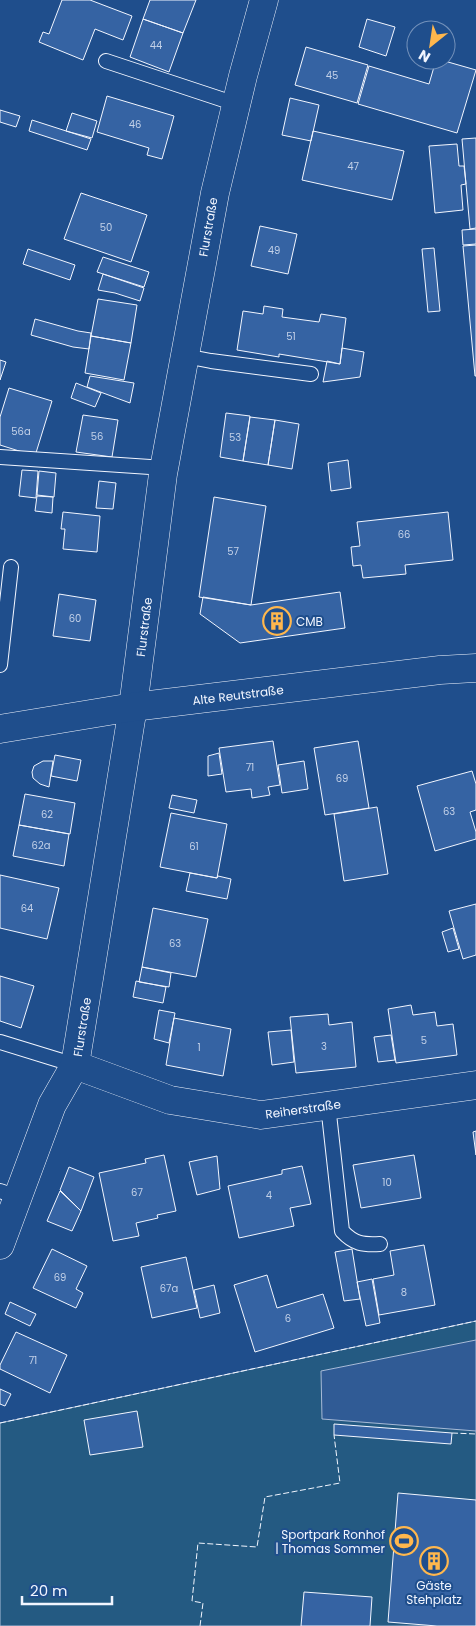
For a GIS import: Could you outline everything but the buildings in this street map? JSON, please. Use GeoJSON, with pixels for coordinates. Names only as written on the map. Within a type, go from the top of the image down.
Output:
{"type":"FeatureCollection","features":[{"type":"Feature","properties":{"kind":"street","name":"Flurstraße"},"geometry":{"type":"LineString","coordinates":[[0,1245],[9,1194],[52,1105],[75,1065],[133,707],[165,468],[214,193],[264,0]]}},
{"type":"Feature","properties":{"kind":"street","name":"Alte Reutstraße"},"geometry":{"type":"LineString","coordinates":[[0,729],[133,707],[440,670],[476,668]]}},
{"type":"Feature","properties":{"kind":"street","name":"Reiherstraße"},"geometry":{"type":"LineString","coordinates":[[75,1065],[170,1100],[261,1115],[476,1085]]}},
{"type":"Feature","properties":{"kind":"lane"},"geometry":{"type":"LineString","coordinates":[[106,61],[236,104]]}},
{"type":"Feature","properties":{"kind":"lane"},"geometry":{"type":"LineString","coordinates":[[185,356],[311,374]]}},
{"type":"Feature","properties":{"kind":"lane"},"geometry":{"type":"LineString","coordinates":[[0,457],[165,468]]}},
{"type":"Feature","properties":{"kind":"lane"},"geometry":{"type":"LineString","coordinates":[[0,665],[12,567]]}},
{"type":"Feature","properties":{"kind":"lane"},"geometry":{"type":"LineString","coordinates":[[0,1042],[75,1065]]}},
{"type":"Feature","properties":{"kind":"lane"},"geometry":{"type":"LineString","coordinates":[[328,1106],[342,1231],[349,1238],[363,1245],[380,1244]]}},
{"type":"Feature","properties":{"kind":"shaded area"},"geometry":{"type":"Polygon","coordinates":[[[476,1321],[476,1626],[0,1626],[0,1423],[476,1321]]]}},
{"type":"Feature","properties":{"kind":"shaded area"},"geometry":{"type":"Polygon","coordinates":[[[476,1340],[476,1431],[322,1419],[321,1371],[476,1340]]]}},
{"type":"Feature","properties":{"kind":"fence"},"geometry":{"type":"LineString","coordinates":[[0,1423],[476,1321]]}},
{"type":"Feature","properties":{"kind":"fence"},"geometry":{"type":"LineString","coordinates":[[452,1433],[476,1434]]}},
{"type":"Feature","properties":{"kind":"fence"},"geometry":{"type":"LineString","coordinates":[[200,1626],[203,1603],[192,1601],[198,1543],[257,1547],[265,1497],[340,1483],[334,1435]]}},
{"type":"Feature","properties":{"kind":"place","name":"CMB"},"geometry":{"type":"Point","coordinates":[277,621]}},
{"type":"Feature","properties":{"kind":"place","name":"Sportpark Ronhof | Thomas Sommer"},"geometry":{"type":"Point","coordinates":[404,1541]}},
{"type":"Feature","properties":{"kind":"place","name":"Gäste Stehplatz"},"geometry":{"type":"Point","coordinates":[434,1561]}}]}
